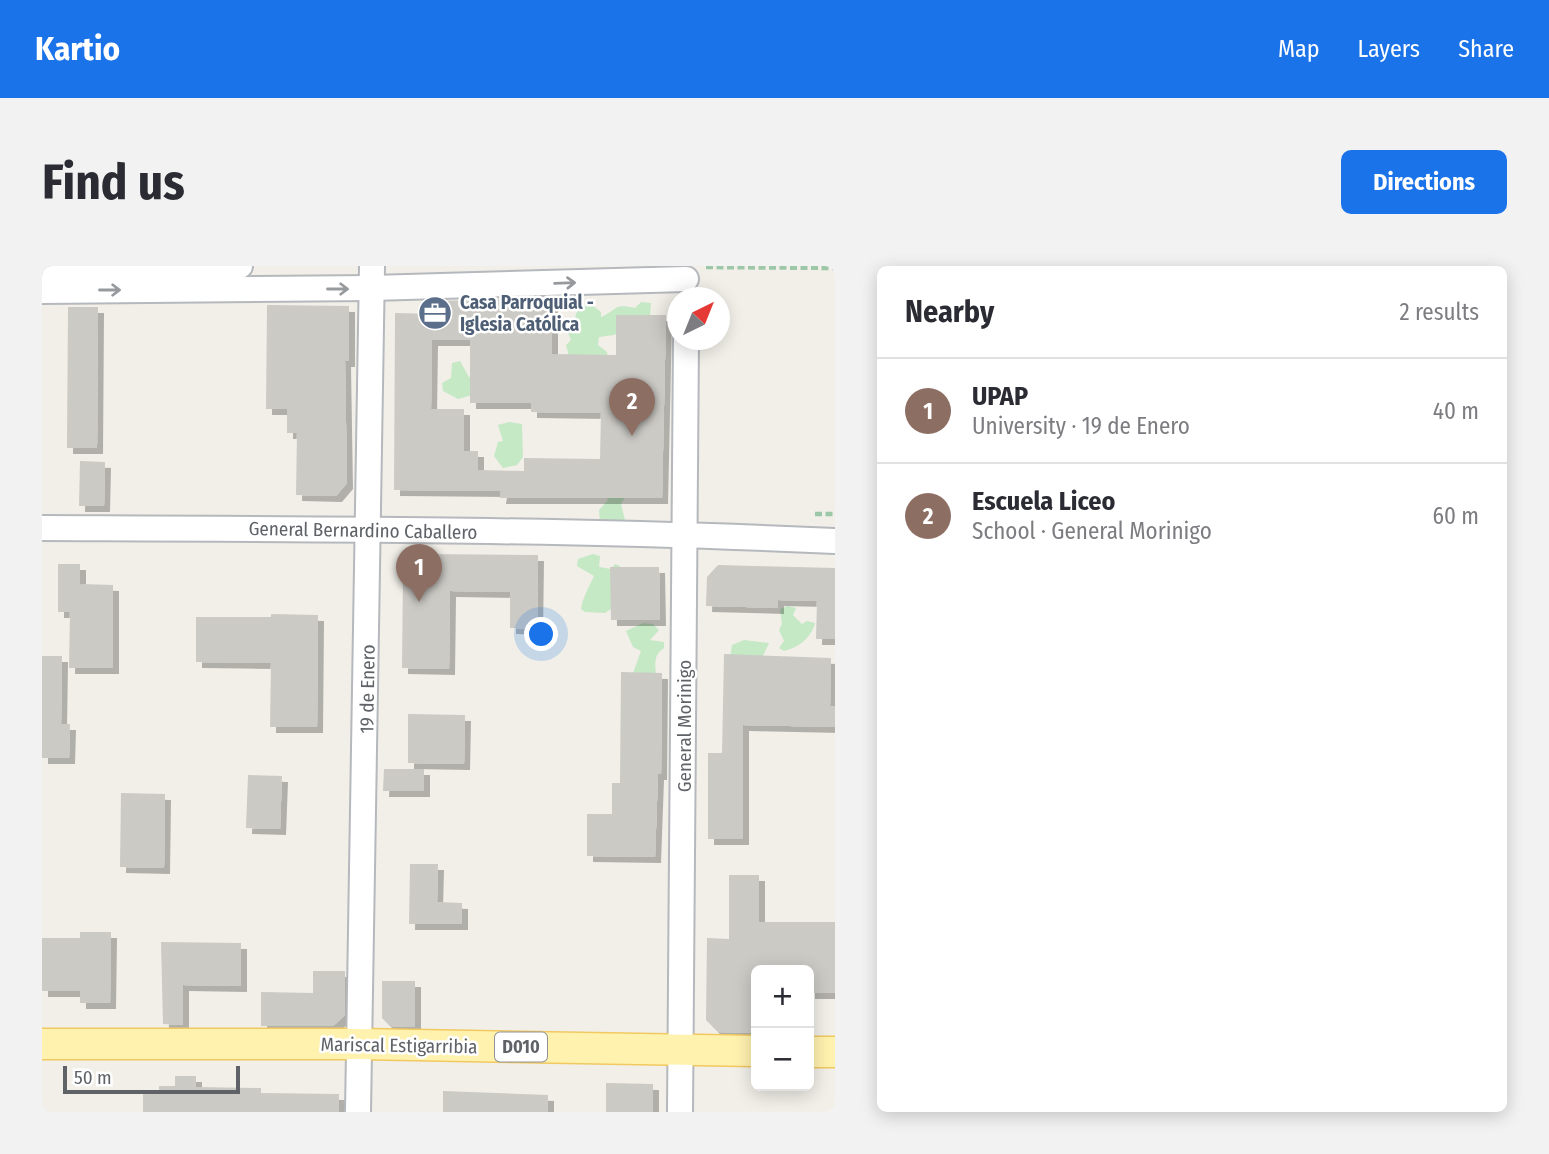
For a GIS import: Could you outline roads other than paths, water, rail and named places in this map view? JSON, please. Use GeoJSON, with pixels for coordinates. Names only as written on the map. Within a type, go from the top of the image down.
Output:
{"type":"FeatureCollection","features":[{"type":"Feature","properties":{"kind":"main road","name":"Mariscal Estigarribia"},"geometry":{"type":"LineString","coordinates":[[42,1044],[359,1044],[751,1051]]}},
{"type":"Feature","properties":{"kind":"main road"},"geometry":{"type":"LineString","coordinates":[[814,1052],[835,1052]]}},
{"type":"Feature","properties":{"kind":"street"},"geometry":{"type":"LineString","coordinates":[[42,269],[240,266]]}},
{"type":"Feature","properties":{"kind":"street"},"geometry":{"type":"LineString","coordinates":[[42,291],[372,277],[690,277]]}},
{"type":"Feature","properties":{"kind":"street","name":"19 de Enero"},"geometry":{"type":"LineString","coordinates":[[358,1112],[370,529],[372,277]]}},
{"type":"Feature","properties":{"kind":"street","name":"General Morinigo"},"geometry":{"type":"LineString","coordinates":[[680,1112],[686,350]]}},
{"type":"Feature","properties":{"kind":"street","name":"General Bernardino Caballero"},"geometry":{"type":"LineString","coordinates":[[42,528],[685,534],[835,541]]}},
{"type":"Feature","properties":{"kind":"place","name":"Casa Parroquial - Iglesia Católica"},"geometry":{"type":"Point","coordinates":[435,313]}},
{"type":"Feature","properties":{"kind":"place","name":"Escuela Liceo"},"geometry":{"type":"Point","coordinates":[632,436]}},
{"type":"Feature","properties":{"kind":"place","name":"UPAP"},"geometry":{"type":"Point","coordinates":[419,602]}}]}
